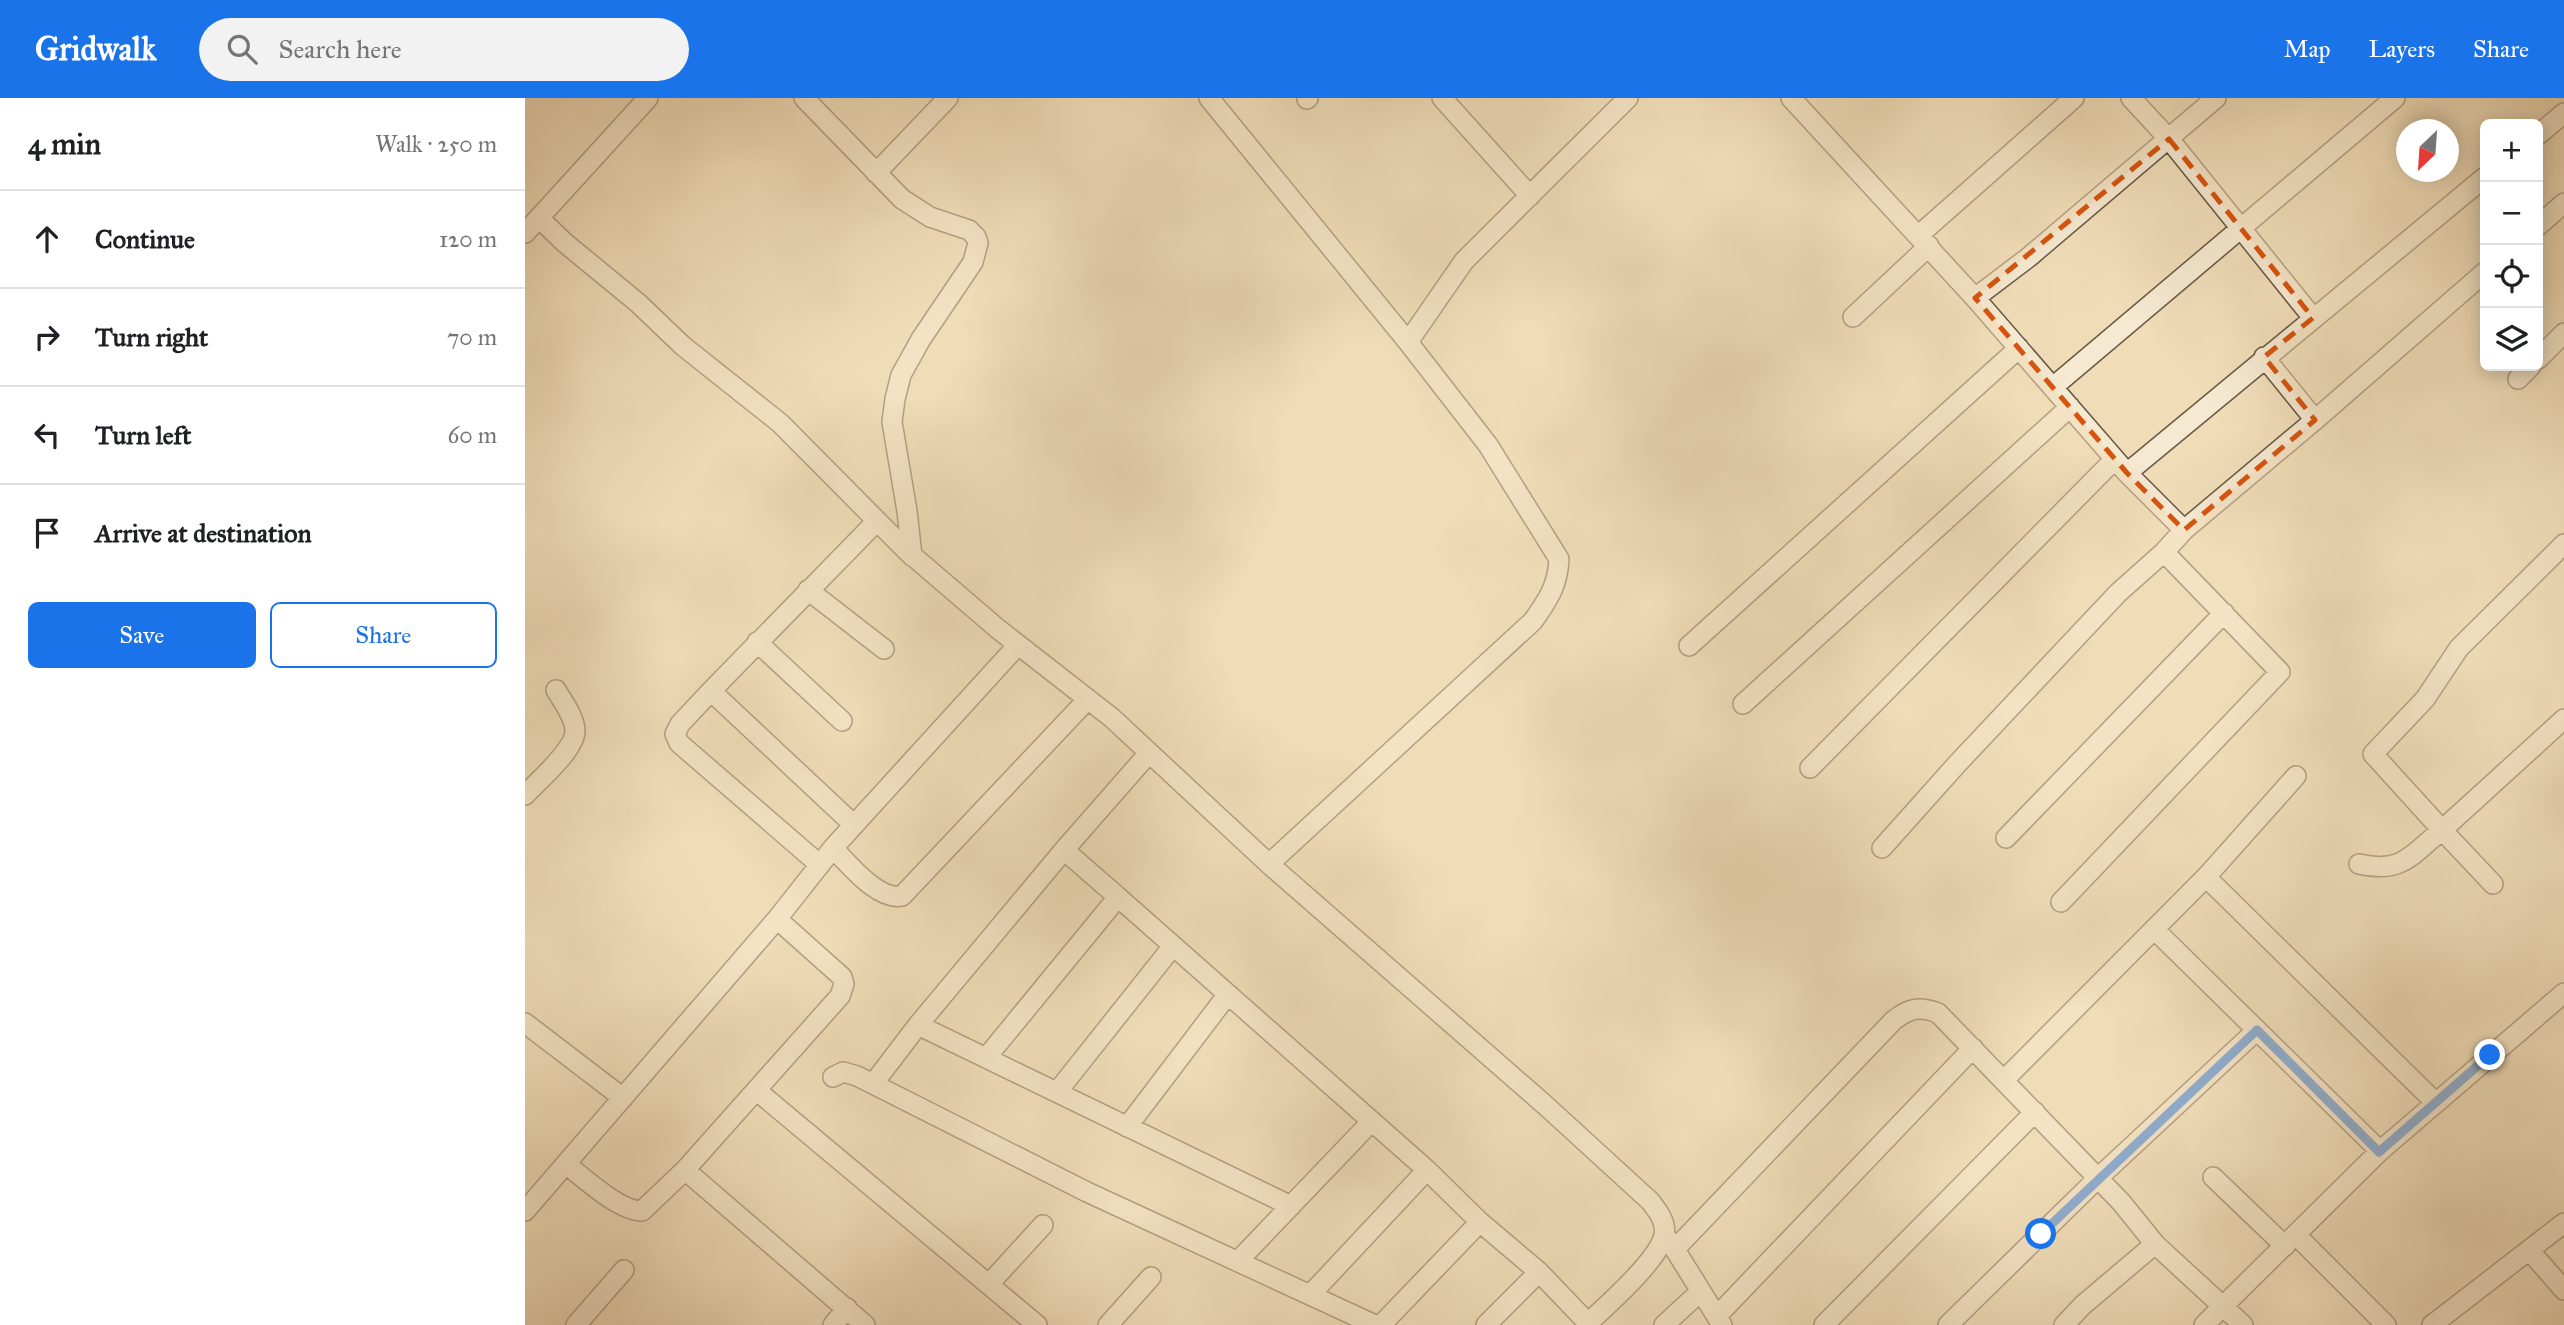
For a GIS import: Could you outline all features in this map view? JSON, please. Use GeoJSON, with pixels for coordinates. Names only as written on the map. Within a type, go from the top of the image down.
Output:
{"type":"FeatureCollection","features":[{"type":"Feature","properties":{"kind":"street"},"geometry":{"type":"LineString","coordinates":[[525,233],[648,98]]}},
{"type":"Feature","properties":{"kind":"street"},"geometry":{"type":"LineString","coordinates":[[805,98],[902,199],[919,211],[969,230],[976,236],[978,243],[973,262],[921,339],[901,375],[895,399],[892,422],[912,556]]}},
{"type":"Feature","properties":{"kind":"street"},"geometry":{"type":"LineString","coordinates":[[876,173],[948,98]]}},
{"type":"Feature","properties":{"kind":"street"},"geometry":{"type":"LineString","coordinates":[[1209,98],[1408,342],[1488,445],[1559,559],[1558,576],[1552,596],[1533,621],[1269,864]]}},
{"type":"Feature","properties":{"kind":"street"},"geometry":{"type":"LineString","coordinates":[[1442,98],[1530,195]]}},
{"type":"Feature","properties":{"kind":"street"},"geometry":{"type":"LineString","coordinates":[[1408,342],[1464,261],[1628,98]]}},
{"type":"Feature","properties":{"kind":"street"},"geometry":{"type":"LineString","coordinates":[[1791,98],[1924,241],[2121,466],[2184,530]]}},
{"type":"Feature","properties":{"kind":"street"},"geometry":{"type":"LineString","coordinates":[[1853,317],[1924,241],[2074,98]]}},
{"type":"Feature","properties":{"kind":"street"},"geometry":{"type":"LineString","coordinates":[[2131,98],[2169,139],[2313,318]]}},
{"type":"Feature","properties":{"kind":"street"},"geometry":{"type":"LineString","coordinates":[[1975,298],[2029,257],[2215,98]]}},
{"type":"Feature","properties":{"kind":"street"},"geometry":{"type":"LineString","coordinates":[[2053,387],[2395,98]]}},
{"type":"Feature","properties":{"kind":"street"},"geometry":{"type":"LineString","coordinates":[[2543,131],[2564,113]]}},
{"type":"Feature","properties":{"kind":"street"},"geometry":{"type":"LineString","coordinates":[[1810,768],[2121,466],[2265,357],[2480,181]]}},
{"type":"Feature","properties":{"kind":"street"},"geometry":{"type":"LineString","coordinates":[[2543,222],[2564,203]]}},
{"type":"Feature","properties":{"kind":"street"},"geometry":{"type":"LineString","coordinates":[[538,218],[638,303],[683,346],[780,423],[912,556],[1018,645],[1088,699],[1269,864],[1545,1105],[1650,1201],[1661,1216],[1670,1241],[1719,1321],[1973,1048]]}},
{"type":"Feature","properties":{"kind":"street"},"geometry":{"type":"LineString","coordinates":[[1882,848],[2118,593],[2164,552],[2184,530],[2480,275]]}},
{"type":"Feature","properties":{"kind":"street"},"geometry":{"type":"LineString","coordinates":[[2543,354],[2564,333]]}},
{"type":"Feature","properties":{"kind":"street"},"geometry":{"type":"LineString","coordinates":[[1689,646],[2019,348]]}},
{"type":"Feature","properties":{"kind":"street"},"geometry":{"type":"LineString","coordinates":[[2265,357],[2315,420]]}},
{"type":"Feature","properties":{"kind":"street"},"geometry":{"type":"LineString","coordinates":[[1743,704],[2070,407]]}},
{"type":"Feature","properties":{"kind":"street"},"geometry":{"type":"LineString","coordinates":[[820,864],[675,739],[675,734],[680,724],[757,642],[876,522]]}},
{"type":"Feature","properties":{"kind":"street"},"geometry":{"type":"LineString","coordinates":[[2493,884],[2373,754],[2425,699],[2459,648],[2564,544]]}},
{"type":"Feature","properties":{"kind":"street"},"geometry":{"type":"LineString","coordinates":[[2061,902],[2280,672],[2164,552]]}},
{"type":"Feature","properties":{"kind":"street"},"geometry":{"type":"LineString","coordinates":[[808,590],[884,649]]}},
{"type":"Feature","properties":{"kind":"street"},"geometry":{"type":"LineString","coordinates":[[2005,838],[2224,613]]}},
{"type":"Feature","properties":{"kind":"street"},"geometry":{"type":"LineString","coordinates":[[757,642],[842,721]]}},
{"type":"Feature","properties":{"kind":"street"},"geometry":{"type":"LineString","coordinates":[[525,1211],[777,919],[833,848],[1018,645]]}},
{"type":"Feature","properties":{"kind":"street"},"geometry":{"type":"LineString","coordinates":[[525,795],[568,750],[576,732],[573,720],[556,690]]}},
{"type":"Feature","properties":{"kind":"street"},"geometry":{"type":"LineString","coordinates":[[712,691],[854,825]]}},
{"type":"Feature","properties":{"kind":"street"},"geometry":{"type":"LineString","coordinates":[[833,848],[880,893],[891,898],[902,896],[1088,699]]}},
{"type":"Feature","properties":{"kind":"street"},"geometry":{"type":"LineString","coordinates":[[2359,864],[2378,868],[2401,864],[2564,719]]}},
{"type":"Feature","properties":{"kind":"street"},"geometry":{"type":"LineString","coordinates":[[873,1084],[918,1025],[1149,753]]}},
{"type":"Feature","properties":{"kind":"street"},"geometry":{"type":"LineString","coordinates":[[2004,1080],[2206,877],[2296,776]]}},
{"type":"Feature","properties":{"kind":"street"},"geometry":{"type":"LineString","coordinates":[[1064,850],[1427,1170],[1480,1222],[1539,1272],[1587,1324],[1884,1030],[1908,1010],[1923,1007],[1938,1013],[2120,1202],[2155,1244],[2243,1325]]}},
{"type":"Feature","properties":{"kind":"street"},"geometry":{"type":"LineString","coordinates":[[2206,877],[2435,1102]]}},
{"type":"Feature","properties":{"kind":"street"},"geometry":{"type":"LineString","coordinates":[[986,1058],[1118,897]]}},
{"type":"Feature","properties":{"kind":"street"},"geometry":{"type":"LineString","coordinates":[[566,1164],[622,1206],[642,1211],[685,1170],[840,996],[844,984],[829,964],[777,919]]}},
{"type":"Feature","properties":{"kind":"street"},"geometry":{"type":"LineString","coordinates":[[2154,929],[2379,1152]]}},
{"type":"Feature","properties":{"kind":"street"},"geometry":{"type":"LineString","coordinates":[[1057,1092],[1173,946]]}},
{"type":"Feature","properties":{"kind":"street"},"geometry":{"type":"LineString","coordinates":[[2204,1325],[2379,1152],[2564,993]]}},
{"type":"Feature","properties":{"kind":"street"},"geometry":{"type":"LineString","coordinates":[[1127,1127],[1228,994]]}},
{"type":"Feature","properties":{"kind":"street"},"geometry":{"type":"LineString","coordinates":[[525,1023],[623,1098]]}},
{"type":"Feature","properties":{"kind":"street"},"geometry":{"type":"LineString","coordinates":[[918,1025],[1291,1206]]}},
{"type":"Feature","properties":{"kind":"street"},"geometry":{"type":"LineString","coordinates":[[1948,1325],[2097,1179],[2257,1030]]}},
{"type":"Feature","properties":{"kind":"street"},"geometry":{"type":"LineString","coordinates":[[833,1077],[843,1072],[873,1084],[1087,1192],[1375,1325]]}},
{"type":"Feature","properties":{"kind":"street"},"geometry":{"type":"LineString","coordinates":[[757,1090],[1037,1325]]}},
{"type":"Feature","properties":{"kind":"street"},"geometry":{"type":"LineString","coordinates":[[1824,1325],[2035,1112]]}},
{"type":"Feature","properties":{"kind":"street"},"geometry":{"type":"LineString","coordinates":[[1238,1261],[1372,1121]]}},
{"type":"Feature","properties":{"kind":"street"},"geometry":{"type":"LineString","coordinates":[[685,1170],[865,1325]]}},
{"type":"Feature","properties":{"kind":"street"},"geometry":{"type":"LineString","coordinates":[[1311,1294],[1427,1170]]}},
{"type":"Feature","properties":{"kind":"street"},"geometry":{"type":"LineString","coordinates":[[2213,1177],[2290,1240],[2386,1325]]}},
{"type":"Feature","properties":{"kind":"street"},"geometry":{"type":"LineString","coordinates":[[1381,1325],[1480,1222]]}},
{"type":"Feature","properties":{"kind":"street"},"geometry":{"type":"LineString","coordinates":[[2432,1325],[2564,1223]]}},
{"type":"Feature","properties":{"kind":"street"},"geometry":{"type":"LineString","coordinates":[[990,1283],[1043,1225]]}},
{"type":"Feature","properties":{"kind":"street"},"geometry":{"type":"LineString","coordinates":[[2064,1325],[2083,1305],[2155,1244]]}},
{"type":"Feature","properties":{"kind":"street"},"geometry":{"type":"LineString","coordinates":[[2529,1250],[2564,1290]]}},
{"type":"Feature","properties":{"kind":"street"},"geometry":{"type":"LineString","coordinates":[[576,1325],[624,1270]]}},
{"type":"Feature","properties":{"kind":"street"},"geometry":{"type":"LineString","coordinates":[[1486,1325],[1539,1272]]}},
{"type":"Feature","properties":{"kind":"street"},"geometry":{"type":"LineString","coordinates":[[1108,1325],[1151,1277]]}},
{"type":"Feature","properties":{"kind":"street"},"geometry":{"type":"LineString","coordinates":[[1664,1325],[1701,1291]]}},
{"type":"Feature","properties":{"kind":"street"},"geometry":{"type":"LineString","coordinates":[[833,1325],[847,1308]]}},
{"type":"Feature","properties":{"kind":"highlighted area"},"geometry":{"type":"Polygon","coordinates":[[[2169,139],[2313,318],[2264,357],[2315,420],[2184,530],[2127,473],[1975,298],[2169,139]]]}},
{"type":"Feature","properties":{"kind":"route"},"geometry":{"type":"LineString","coordinates":[[2041,1234],[2257,1030],[2379,1152],[2490,1055]]}}]}
